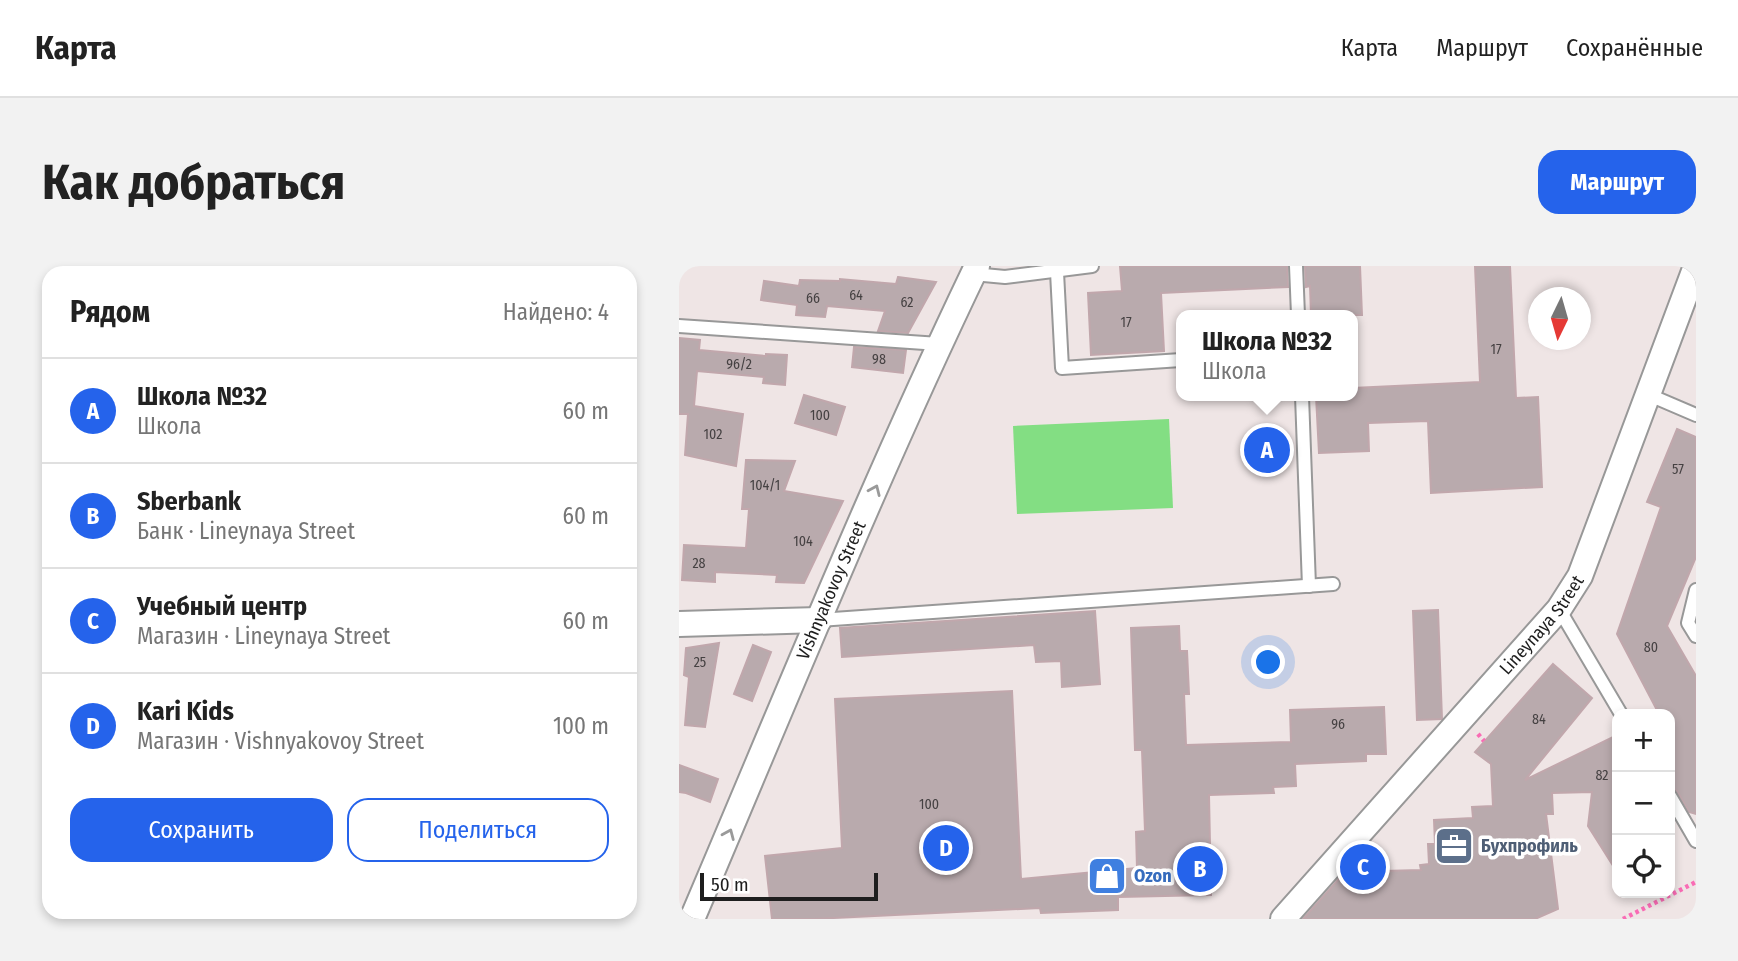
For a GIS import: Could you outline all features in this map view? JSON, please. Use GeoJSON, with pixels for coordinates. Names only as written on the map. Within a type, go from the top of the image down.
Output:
{"type":"FeatureCollection","features":[{"type":"Feature","properties":{"kind":"street","name":"Lineynaya Street"},"geometry":{"type":"LineString","coordinates":[[1283,919],[1559,609],[1580,576],[1696,268]]}},
{"type":"Feature","properties":{"kind":"street","name":"Vishnyakovoy Street"},"geometry":{"type":"LineString","coordinates":[[692,919],[939,344],[975,270]]}},
{"type":"Feature","properties":{"kind":"street"},"geometry":{"type":"LineString","coordinates":[[679,624],[819,620]]}},
{"type":"Feature","properties":{"kind":"lane"},"geometry":{"type":"LineString","coordinates":[[975,270],[1005,277],[1092,266]]}},
{"type":"Feature","properties":{"kind":"lane"},"geometry":{"type":"LineString","coordinates":[[1296,266],[1298,310]]}},
{"type":"Feature","properties":{"kind":"lane"},"geometry":{"type":"LineString","coordinates":[[1057,272],[1062,368],[1176,360]]}},
{"type":"Feature","properties":{"kind":"lane"},"geometry":{"type":"LineString","coordinates":[[679,326],[939,344]]}},
{"type":"Feature","properties":{"kind":"lane"},"geometry":{"type":"LineString","coordinates":[[1647,394],[1696,415]]}},
{"type":"Feature","properties":{"kind":"lane"},"geometry":{"type":"LineString","coordinates":[[1302,401],[1309,586]]}},
{"type":"Feature","properties":{"kind":"lane"},"geometry":{"type":"LineString","coordinates":[[819,620],[1333,584]]}},
{"type":"Feature","properties":{"kind":"lane"},"geometry":{"type":"LineString","coordinates":[[1696,590],[1688,623],[1696,636]]}},
{"type":"Feature","properties":{"kind":"lane"},"geometry":{"type":"LineString","coordinates":[[1559,609],[1618,709]]}},
{"type":"Feature","properties":{"kind":"lane"},"geometry":{"type":"LineString","coordinates":[[1675,805],[1696,841]]}},
{"type":"Feature","properties":{"kind":"path"},"geometry":{"type":"LineString","coordinates":[[1623,919],[1696,882]]}},
{"type":"Feature","properties":{"kind":"green space"},"geometry":{"type":"Polygon","coordinates":[[[1169,419],[1173,508],[1017,514],[1013,426],[1169,419]]]}},
{"type":"Feature","properties":{"kind":"building"},"geometry":{"type":"Polygon","coordinates":[[[1120,266],[1287,266],[1288,287],[1161,293],[1164,351],[1091,355],[1088,293],[1122,291],[1120,266]]]}},
{"type":"Feature","properties":{"kind":"building"},"geometry":{"type":"Polygon","coordinates":[[[1305,266],[1360,266],[1362,315],[1358,315],[1358,310],[1311,310],[1310,286],[1306,287],[1305,266]]]}},
{"type":"Feature","properties":{"kind":"building"},"geometry":{"type":"Polygon","coordinates":[[[1475,266],[1510,266],[1516,398],[1538,397],[1542,487],[1431,493],[1428,421],[1368,423],[1369,451],[1319,453],[1316,401],[1358,401],[1358,388],[1480,382],[1475,266]]]}},
{"type":"Feature","properties":{"kind":"building"},"geometry":{"type":"Polygon","coordinates":[[[898,277],[936,282],[908,333],[878,331],[885,311],[827,306],[825,317],[796,315],[797,305],[761,300],[764,281],[799,286],[800,280],[840,279],[896,284],[898,277]]]}},
{"type":"Feature","properties":{"kind":"building"},"geometry":{"type":"Polygon","coordinates":[[[679,338],[700,340],[699,350],[766,356],[787,355],[785,385],[763,383],[764,377],[697,371],[694,406],[743,414],[736,466],[685,455],[688,414],[679,414],[679,338]]]}},
{"type":"Feature","properties":{"kind":"building"},"geometry":{"type":"Polygon","coordinates":[[[854,347],[906,350],[903,373],[852,367],[854,347]]]}},
{"type":"Feature","properties":{"kind":"building"},"geometry":{"type":"Polygon","coordinates":[[[804,395],[845,407],[836,435],[795,423],[804,395]]]}},
{"type":"Feature","properties":{"kind":"building"},"geometry":{"type":"Polygon","coordinates":[[[1677,429],[1696,437],[1696,557],[1667,626],[1696,676],[1696,814],[1689,812],[1675,790],[1675,709],[1656,709],[1617,634],[1661,507],[1647,502],[1677,429]]]}},
{"type":"Feature","properties":{"kind":"building"},"geometry":{"type":"Polygon","coordinates":[[[746,460],[795,461],[784,491],[843,501],[804,583],[776,582],[777,575],[715,572],[715,582],[682,580],[684,545],[746,548],[749,509],[742,509],[746,460]]]}},
{"type":"Feature","properties":{"kind":"building"},"geometry":{"type":"Polygon","coordinates":[[[1438,610],[1442,719],[1417,720],[1413,611],[1438,610]]]}},
{"type":"Feature","properties":{"kind":"building"},"geometry":{"type":"Polygon","coordinates":[[[1095,611],[1100,684],[1062,687],[1061,661],[1036,662],[1034,645],[842,657],[840,628],[1095,611]]]}},
{"type":"Feature","properties":{"kind":"building"},"geometry":{"type":"Polygon","coordinates":[[[1179,626],[1180,651],[1187,651],[1189,694],[1184,694],[1186,745],[1291,742],[1290,710],[1384,707],[1386,754],[1366,754],[1366,761],[1295,764],[1296,786],[1273,787],[1274,793],[1209,795],[1211,895],[1118,897],[1118,910],[1041,913],[1040,908],[772,919],[765,856],[842,848],[835,699],[1012,691],[1021,879],[1137,868],[1136,832],[1145,831],[1142,750],[1135,750],[1131,628],[1179,626]]]}},
{"type":"Feature","properties":{"kind":"building"},"geometry":{"type":"Polygon","coordinates":[[[719,643],[705,727],[685,725],[689,677],[684,675],[686,648],[719,643]]]}},
{"type":"Feature","properties":{"kind":"building"},"geometry":{"type":"Polygon","coordinates":[[[753,645],[771,652],[752,701],[734,694],[753,645]]]}},
{"type":"Feature","properties":{"kind":"building"},"geometry":{"type":"Polygon","coordinates":[[[1553,664],[1592,698],[1525,780],[1612,737],[1612,864],[1588,826],[1592,792],[1552,793],[1553,814],[1546,814],[1558,909],[1535,919],[1303,919],[1345,872],[1421,870],[1420,865],[1429,864],[1428,844],[1435,844],[1434,820],[1473,818],[1472,807],[1493,806],[1491,764],[1475,752],[1553,664]]]}},
{"type":"Feature","properties":{"kind":"building"},"geometry":{"type":"Polygon","coordinates":[[[679,765],[718,779],[710,802],[679,792],[679,765]]]}},
{"type":"Feature","properties":{"kind":"place","name":"Школа №32"},"geometry":{"type":"Point","coordinates":[1267,450]}},
{"type":"Feature","properties":{"kind":"place","name":"Бухпрофиль"},"geometry":{"type":"Point","coordinates":[1454,846]}},
{"type":"Feature","properties":{"kind":"place","name":"Kari Kids"},"geometry":{"type":"Point","coordinates":[946,848]}},
{"type":"Feature","properties":{"kind":"place","name":"Учебный центр"},"geometry":{"type":"Point","coordinates":[1363,867]}},
{"type":"Feature","properties":{"kind":"place","name":"Sberbank"},"geometry":{"type":"Point","coordinates":[1200,869]}},
{"type":"Feature","properties":{"kind":"place","name":"Ozon"},"geometry":{"type":"Point","coordinates":[1107,876]}}]}
